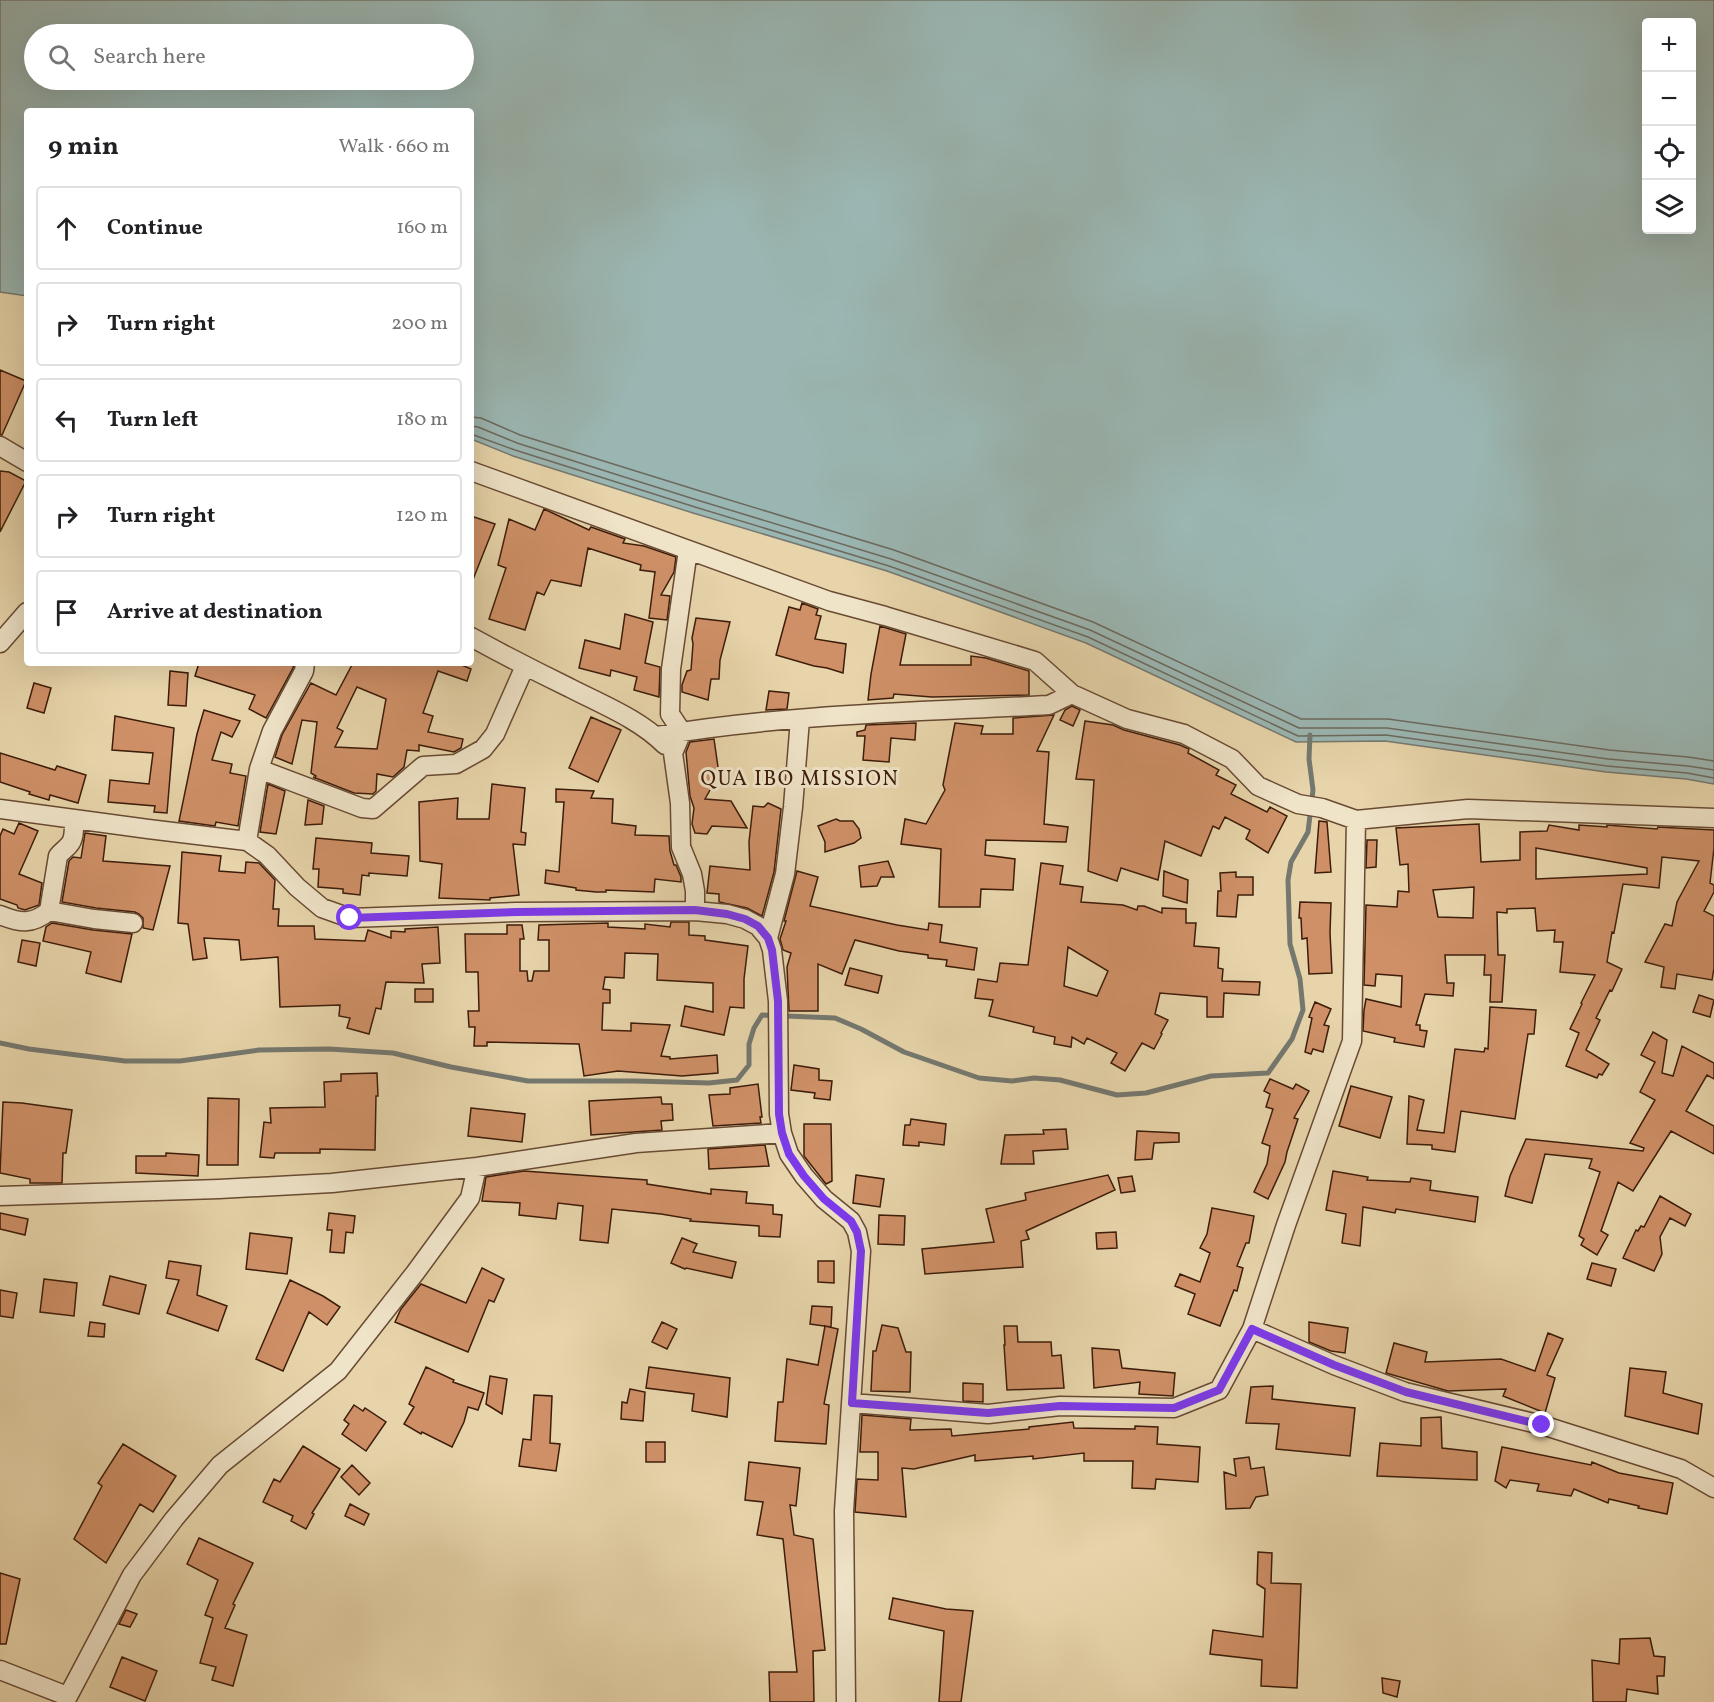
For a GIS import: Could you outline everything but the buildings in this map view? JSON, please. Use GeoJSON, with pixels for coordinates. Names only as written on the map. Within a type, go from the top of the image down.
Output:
{"type":"FeatureCollection","features":[{"type":"Feature","properties":{"kind":"street"},"geometry":{"type":"LineString","coordinates":[[0,446],[24,460]]}},
{"type":"Feature","properties":{"kind":"street"},"geometry":{"type":"LineString","coordinates":[[474,472],[829,601],[1035,661],[1072,694],[1127,719],[1184,735],[1232,759],[1258,786],[1299,804],[1322,808],[1356,820],[1468,809],[1714,818]]}},
{"type":"Feature","properties":{"kind":"street"},"geometry":{"type":"LineString","coordinates":[[682,732],[670,714],[671,669],[688,550]]}},
{"type":"Feature","properties":{"kind":"street"},"geometry":{"type":"LineString","coordinates":[[0,643],[24,615]]}},
{"type":"Feature","properties":{"kind":"street"},"geometry":{"type":"LineString","coordinates":[[474,640],[630,718],[657,736],[673,753]]}},
{"type":"Feature","properties":{"kind":"street"},"geometry":{"type":"LineString","coordinates":[[247,841],[259,770],[272,731],[305,666]]}},
{"type":"Feature","properties":{"kind":"street"},"geometry":{"type":"LineString","coordinates":[[259,770],[362,808],[373,809],[423,766],[456,764],[483,749],[495,734],[525,666]]}},
{"type":"Feature","properties":{"kind":"street"},"geometry":{"type":"LineString","coordinates":[[657,736],[800,719],[1049,705],[1072,694]]}},
{"type":"Feature","properties":{"kind":"street"},"geometry":{"type":"LineString","coordinates":[[768,938],[785,874],[800,719]]}},
{"type":"Feature","properties":{"kind":"street"},"geometry":{"type":"LineString","coordinates":[[682,732],[673,753],[680,803],[681,848],[692,874],[695,910]]}},
{"type":"Feature","properties":{"kind":"street"},"geometry":{"type":"LineString","coordinates":[[0,809],[247,841],[267,855],[297,887],[321,908],[350,918],[517,912],[695,910],[727,914],[745,919],[758,926],[768,938],[772,950],[778,1004],[779,1114],[782,1133],[789,1154],[804,1176],[824,1199],[851,1221],[857,1232],[861,1251],[844,1511],[846,1702]]}},
{"type":"Feature","properties":{"kind":"street"},"geometry":{"type":"LineString","coordinates":[[0,915],[26,922],[38,919],[49,911],[58,856],[70,845],[74,819]]}},
{"type":"Feature","properties":{"kind":"street"},"geometry":{"type":"LineString","coordinates":[[852,1403],[988,1413],[1060,1406],[1174,1408],[1219,1390],[1252,1329],[1286,1225],[1352,1041],[1356,820]]}},
{"type":"Feature","properties":{"kind":"street"},"geometry":{"type":"LineString","coordinates":[[49,911],[133,923]]}},
{"type":"Feature","properties":{"kind":"street"},"geometry":{"type":"LineString","coordinates":[[0,1196],[219,1189],[321,1183],[477,1167],[636,1143],[782,1133]]}},
{"type":"Feature","properties":{"kind":"street"},"geometry":{"type":"LineString","coordinates":[[0,1670],[66,1699],[132,1575],[174,1519],[220,1465],[338,1371],[470,1198],[477,1167]]}},
{"type":"Feature","properties":{"kind":"street"},"geometry":{"type":"LineString","coordinates":[[1252,1329],[1334,1365],[1406,1392],[1542,1425],[1681,1469],[1714,1488]]}},
{"type":"Feature","properties":{"kind":"water"},"geometry":{"type":"Polygon","coordinates":[[[0,0],[1714,0],[1714,784],[1686,779],[1606,772],[1385,741],[1296,742],[1086,643],[887,571],[513,456],[474,440],[474,108],[24,108],[24,296],[0,292],[0,0]]]}},
{"type":"Feature","properties":{"kind":"waterway"},"geometry":{"type":"LineString","coordinates":[[0,1043],[29,1049],[125,1061],[180,1061],[259,1050],[329,1049],[393,1053],[451,1067],[528,1081],[709,1083],[737,1080],[749,1065],[749,1044],[754,1028],[762,1015],[835,1018],[904,1052],[979,1078],[1012,1081],[1034,1078],[1060,1080],[1117,1095],[1146,1093],[1211,1076],[1268,1073],[1292,1039],[1303,1010],[1300,979],[1290,944],[1288,880],[1291,862],[1308,832],[1313,790],[1309,759],[1310,735]]}},
{"type":"Feature","properties":{"kind":"district","name":"QUA IBO MISSION"},"geometry":{"type":"Point","coordinates":[800,778]}},
{"type":"Feature","properties":{"kind":"route"},"geometry":{"type":"LineString","coordinates":[[350,918],[517,912],[695,910],[727,914],[745,919],[758,926],[768,938],[772,950],[778,1001],[779,1114],[782,1133],[789,1154],[804,1176],[824,1199],[851,1221],[857,1232],[861,1251],[852,1403],[988,1413],[1060,1406],[1174,1408],[1219,1390],[1252,1329],[1334,1365],[1406,1392],[1542,1425]]}}]}
